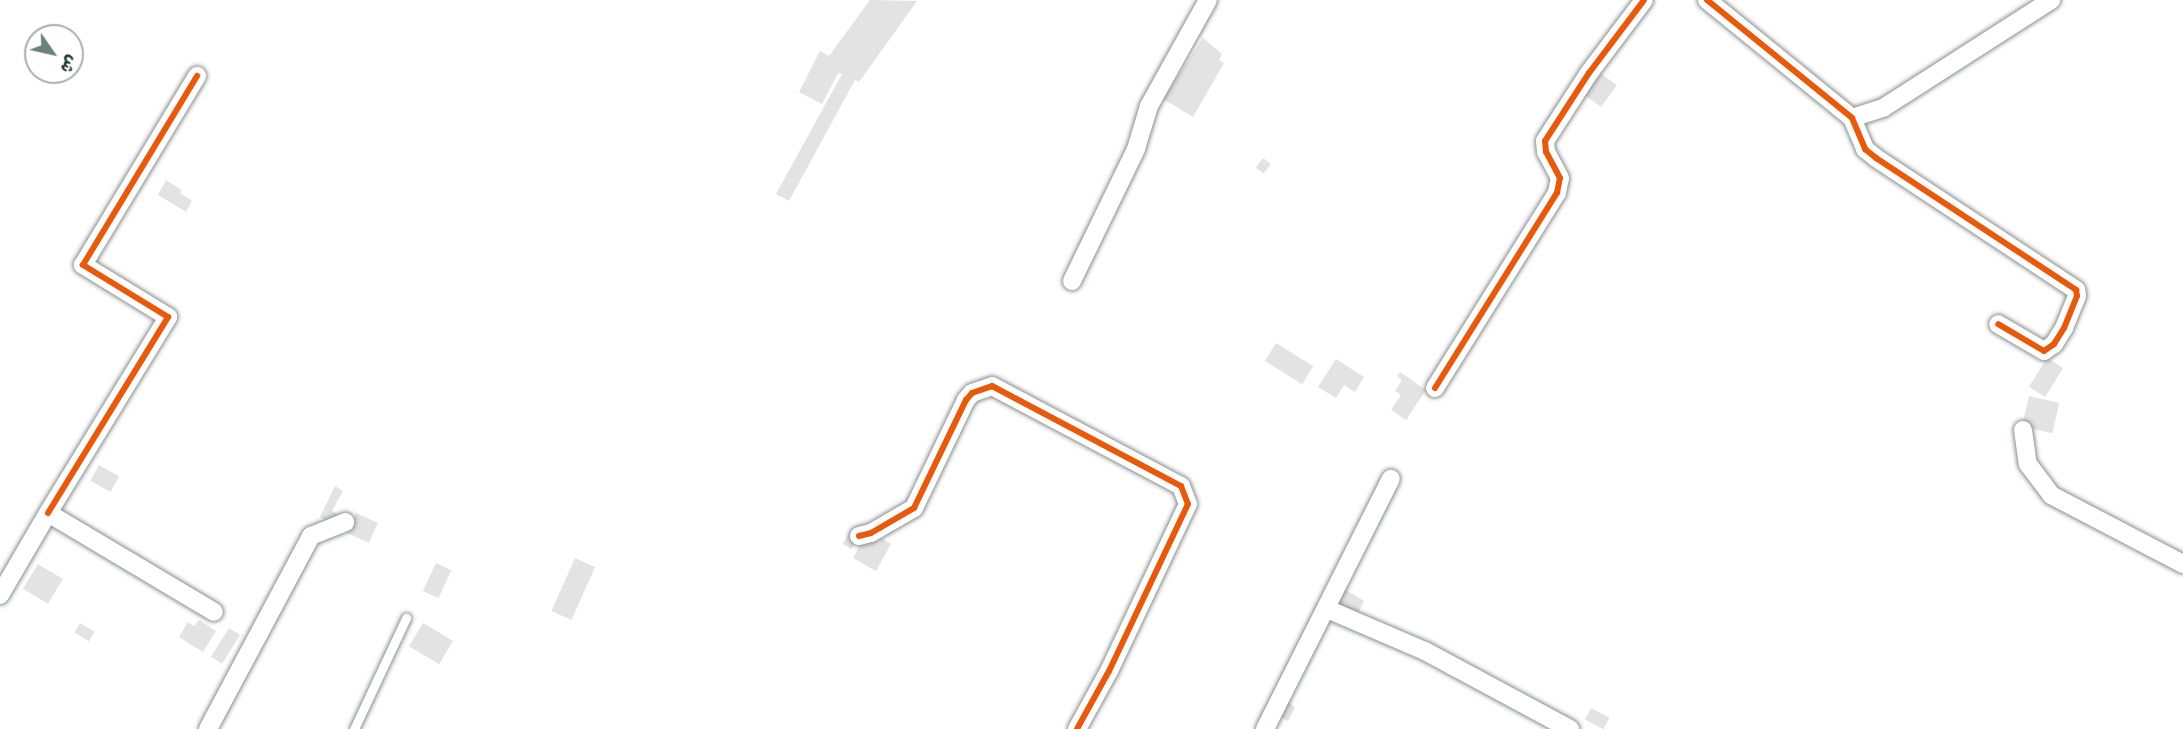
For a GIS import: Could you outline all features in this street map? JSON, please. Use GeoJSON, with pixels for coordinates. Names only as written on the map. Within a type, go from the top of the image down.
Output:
{"type":"FeatureCollection","features":[{"type":"Feature","properties":{"kind":"street"},"geometry":{"type":"LineString","coordinates":[[1072,281],[1136,149],[1149,106],[1208,0]]}},
{"type":"Feature","properties":{"kind":"street"},"geometry":{"type":"LineString","coordinates":[[1435,388],[1557,193],[1560,178],[1546,152],[1545,141],[1589,73],[1644,0]]}},
{"type":"Feature","properties":{"kind":"street"},"geometry":{"type":"LineString","coordinates":[[1707,0],[1852,118],[1865,149],[1876,158],[2076,290],[2077,296],[2064,328],[2054,344],[2044,351],[1998,324]]}},
{"type":"Feature","properties":{"kind":"street"},"geometry":{"type":"LineString","coordinates":[[1852,118],[1883,108],[2051,0]]}},
{"type":"Feature","properties":{"kind":"street"},"geometry":{"type":"LineString","coordinates":[[0,595],[168,317],[83,265],[197,76]]}},
{"type":"Feature","properties":{"kind":"street"},"geometry":{"type":"LineString","coordinates":[[859,536],[870,533],[914,508],[966,400],[972,393],[992,386],[1181,486],[1188,504],[1109,671],[1077,729]]}},
{"type":"Feature","properties":{"kind":"street"},"geometry":{"type":"LineString","coordinates":[[2023,430],[2028,464],[2051,495],[2183,564]]}},
{"type":"Feature","properties":{"kind":"street"},"geometry":{"type":"LineString","coordinates":[[1265,729],[1391,479]]}},
{"type":"Feature","properties":{"kind":"street"},"geometry":{"type":"LineString","coordinates":[[48,513],[214,612]]}},
{"type":"Feature","properties":{"kind":"street"},"geometry":{"type":"LineString","coordinates":[[208,729],[311,536],[345,522]]}},
{"type":"Feature","properties":{"kind":"street"},"geometry":{"type":"LineString","coordinates":[[1327,609],[1425,651],[1570,729]]}},
{"type":"Feature","properties":{"kind":"lane"},"geometry":{"type":"LineString","coordinates":[[354,729],[406,618]]}},
{"type":"Feature","properties":{"kind":"building"},"geometry":{"type":"Polygon","coordinates":[[[870,0],[917,1],[859,82],[855,80],[789,201],[776,194],[842,74],[838,73],[822,104],[799,92],[820,51],[829,56],[870,0]]]}},
{"type":"Feature","properties":{"kind":"building"},"geometry":{"type":"Polygon","coordinates":[[[1203,38],[1222,54],[1219,60],[1224,63],[1193,117],[1163,99],[1203,38]]]}},
{"type":"Feature","properties":{"kind":"building"},"geometry":{"type":"Polygon","coordinates":[[[1601,74],[1617,85],[1601,107],[1582,93],[1592,80],[1595,82],[1601,74]]]}},
{"type":"Feature","properties":{"kind":"building"},"geometry":{"type":"Polygon","coordinates":[[[1263,158],[1271,164],[1264,174],[1256,168],[1263,158]]]}},
{"type":"Feature","properties":{"kind":"building"},"geometry":{"type":"Polygon","coordinates":[[[166,180],[182,190],[180,193],[192,201],[186,212],[158,195],[166,180]]]}},
{"type":"Feature","properties":{"kind":"building"},"geometry":{"type":"Polygon","coordinates":[[[1276,343],[1313,366],[1302,384],[1265,361],[1276,343]]]}},
{"type":"Feature","properties":{"kind":"building"},"geometry":{"type":"Polygon","coordinates":[[[2047,358],[2063,368],[2045,397],[2029,387],[2047,358]]]}},
{"type":"Feature","properties":{"kind":"building"},"geometry":{"type":"Polygon","coordinates":[[[1336,359],[1364,377],[1355,392],[1344,385],[1336,398],[1318,387],[1336,359]]]}},
{"type":"Feature","properties":{"kind":"building"},"geometry":{"type":"Polygon","coordinates":[[[1400,372],[1426,390],[1406,420],[1391,410],[1401,395],[1395,391],[1402,380],[1397,376],[1400,372]]]}},
{"type":"Feature","properties":{"kind":"building"},"geometry":{"type":"Polygon","coordinates":[[[2029,396],[2059,403],[2052,433],[2022,426],[2029,396]]]}},
{"type":"Feature","properties":{"kind":"building"},"geometry":{"type":"Polygon","coordinates":[[[99,465],[119,476],[110,492],[90,481],[99,465]]]}},
{"type":"Feature","properties":{"kind":"building"},"geometry":{"type":"Polygon","coordinates":[[[335,486],[343,491],[332,511],[338,514],[333,524],[320,517],[335,486]]]}},
{"type":"Feature","properties":{"kind":"building"},"geometry":{"type":"Polygon","coordinates":[[[356,513],[378,523],[369,543],[347,533],[356,513]]]}},
{"type":"Feature","properties":{"kind":"building"},"geometry":{"type":"Polygon","coordinates":[[[850,531],[859,536],[851,549],[843,544],[850,531]]]}},
{"type":"Feature","properties":{"kind":"building"},"geometry":{"type":"Polygon","coordinates":[[[872,535],[879,539],[875,550],[881,538],[891,544],[876,571],[853,558],[865,536],[872,535]]]}},
{"type":"Feature","properties":{"kind":"building"},"geometry":{"type":"Polygon","coordinates":[[[575,558],[595,567],[572,620],[551,611],[575,558]]]}},
{"type":"Feature","properties":{"kind":"building"},"geometry":{"type":"Polygon","coordinates":[[[436,563],[451,570],[438,598],[423,591],[436,563]]]}},
{"type":"Feature","properties":{"kind":"building"},"geometry":{"type":"Polygon","coordinates":[[[38,564],[63,579],[48,604],[23,589],[38,564]]]}},
{"type":"Feature","properties":{"kind":"building"},"geometry":{"type":"Polygon","coordinates":[[[1339,586],[1364,601],[1356,617],[1334,605],[1339,586]]]}},
{"type":"Feature","properties":{"kind":"building"},"geometry":{"type":"Polygon","coordinates":[[[199,620],[216,631],[203,652],[179,637],[188,622],[194,626],[199,620]]]}},
{"type":"Feature","properties":{"kind":"building"},"geometry":{"type":"Polygon","coordinates":[[[80,623],[95,632],[89,641],[74,632],[80,623]]]}},
{"type":"Feature","properties":{"kind":"building"},"geometry":{"type":"Polygon","coordinates":[[[423,623],[453,641],[439,664],[409,646],[423,623]]]}},
{"type":"Feature","properties":{"kind":"building"},"geometry":{"type":"Polygon","coordinates":[[[229,628],[240,635],[222,664],[211,657],[229,628]]]}},
{"type":"Feature","properties":{"kind":"building"},"geometry":{"type":"Polygon","coordinates":[[[1288,701],[1295,708],[1288,721],[1275,714],[1288,701]]]}},
{"type":"Feature","properties":{"kind":"building"},"geometry":{"type":"Polygon","coordinates":[[[1591,708],[1610,718],[1604,729],[1585,719],[1591,708]]]}},
{"type":"Feature","properties":{"kind":"cycle path"},"geometry":{"type":"LineString","coordinates":[[1435,388],[1557,193],[1560,178],[1546,152],[1545,141],[1589,73],[1644,0]]}},
{"type":"Feature","properties":{"kind":"cycle path"},"geometry":{"type":"LineString","coordinates":[[1707,0],[1852,118],[1865,149],[1876,158],[2076,290],[2077,296],[2064,328],[2054,344],[2044,351],[1998,324]]}},
{"type":"Feature","properties":{"kind":"cycle path"},"geometry":{"type":"LineString","coordinates":[[48,513],[168,317],[83,265],[197,76]]}},
{"type":"Feature","properties":{"kind":"cycle path"},"geometry":{"type":"LineString","coordinates":[[859,536],[871,533],[914,508],[966,400],[972,393],[992,386],[1181,486],[1188,504],[1109,671],[1077,729]]}}]}
